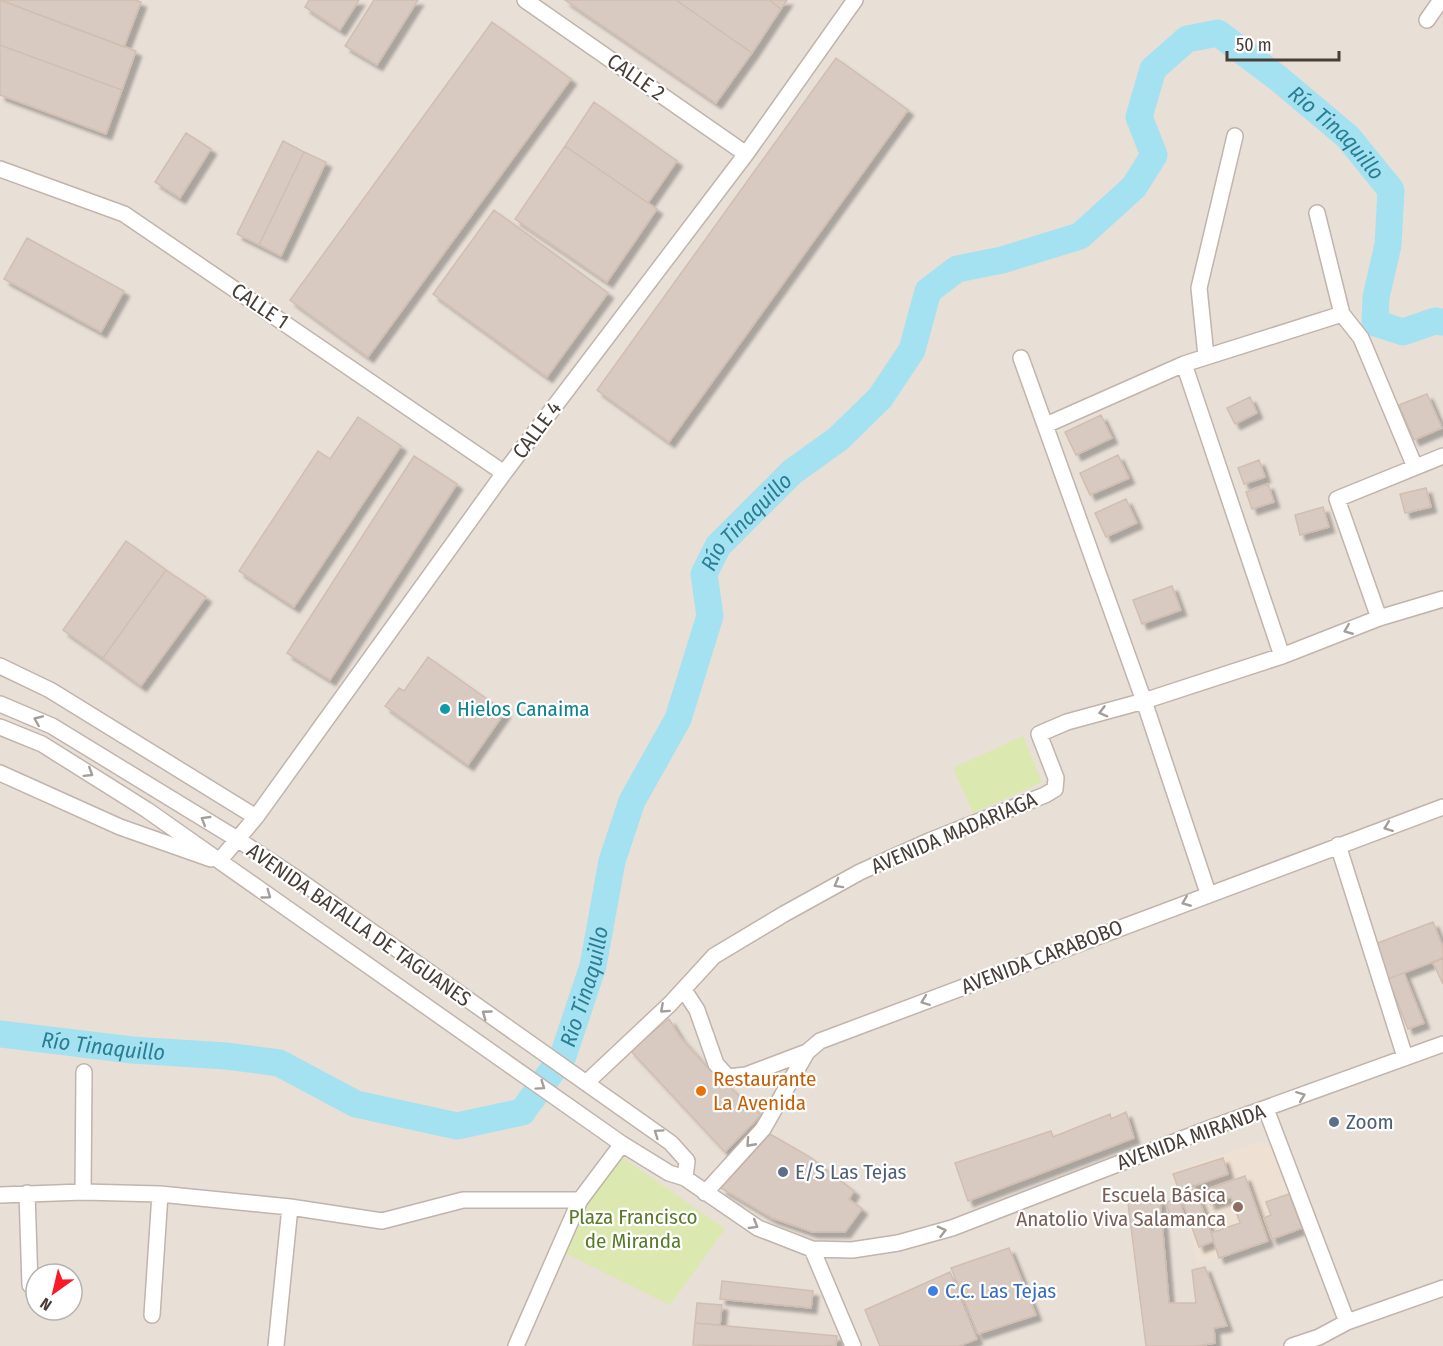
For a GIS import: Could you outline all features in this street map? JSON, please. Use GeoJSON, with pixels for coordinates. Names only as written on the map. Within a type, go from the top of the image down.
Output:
{"type":"FeatureCollection","features":[{"type":"Feature","properties":{"kind":"street","name":"CALLE 2"},"geometry":{"type":"LineString","coordinates":[[525,0],[746,154]]}},
{"type":"Feature","properties":{"kind":"street","name":"CALLE 4"},"geometry":{"type":"LineString","coordinates":[[220,860],[256,817],[504,473],[746,154],[855,0]]}},
{"type":"Feature","properties":{"kind":"street"},"geometry":{"type":"LineString","coordinates":[[1427,20],[1441,0]]}},
{"type":"Feature","properties":{"kind":"street"},"geometry":{"type":"LineString","coordinates":[[1206,356],[1199,288],[1235,136]]}},
{"type":"Feature","properties":{"kind":"street","name":"CALLE 1"},"geometry":{"type":"LineString","coordinates":[[0,169],[124,214],[504,473]]}},
{"type":"Feature","properties":{"kind":"street"},"geometry":{"type":"LineString","coordinates":[[1317,213],[1341,314],[1361,338],[1414,466]]}},
{"type":"Feature","properties":{"kind":"street"},"geometry":{"type":"LineString","coordinates":[[1046,425],[1184,364],[1341,314]]}},
{"type":"Feature","properties":{"kind":"street"},"geometry":{"type":"LineString","coordinates":[[1021,358],[1144,701],[1208,893]]}},
{"type":"Feature","properties":{"kind":"street"},"geometry":{"type":"LineString","coordinates":[[1184,364],[1282,656]]}},
{"type":"Feature","properties":{"kind":"street"},"geometry":{"type":"LineString","coordinates":[[1379,618],[1337,499],[1443,456]]}},
{"type":"Feature","properties":{"kind":"street","name":"AVENIDA MADARIAGA"},"geometry":{"type":"LineString","coordinates":[[581,1079],[684,990],[714,956],[850,877],[929,841],[1055,789],[1056,778],[1039,734],[1067,722],[1144,701],[1282,656],[1379,618],[1443,599]]}},
{"type":"Feature","properties":{"kind":"street"},"geometry":{"type":"LineString","coordinates":[[0,666],[50,690],[256,817]]}},
{"type":"Feature","properties":{"kind":"street","name":"AVENIDA BATALLA DE TAGUANES"},"geometry":{"type":"LineString","coordinates":[[0,704],[52,726],[237,839],[299,880],[681,1152],[687,1161],[685,1178]]}},
{"type":"Feature","properties":{"kind":"street","name":"AVENIDA BATALLA DE TAGUANES"},"geometry":{"type":"LineString","coordinates":[[0,727],[42,744],[147,810],[622,1144],[669,1173],[685,1178],[705,1193]]}},
{"type":"Feature","properties":{"kind":"street"},"geometry":{"type":"LineString","coordinates":[[0,773],[164,844],[220,860]]}},
{"type":"Feature","properties":{"kind":"street","name":"AVENIDA CARABOBO"},"geometry":{"type":"LineString","coordinates":[[705,1193],[763,1129],[807,1052],[820,1041],[1208,893],[1443,807]]}},
{"type":"Feature","properties":{"kind":"street"},"geometry":{"type":"LineString","coordinates":[[1338,845],[1405,1057]]}},
{"type":"Feature","properties":{"kind":"street"},"geometry":{"type":"LineString","coordinates":[[684,990],[697,1010],[716,1064],[728,1077],[746,1075],[807,1052]]}},
{"type":"Feature","properties":{"kind":"street","name":"AVENIDA MIRANDA"},"geometry":{"type":"LineString","coordinates":[[705,1193],[758,1228],[812,1249],[852,1250],[898,1243],[952,1228],[1208,1129],[1443,1044]]}},
{"type":"Feature","properties":{"kind":"street"},"geometry":{"type":"LineString","coordinates":[[83,1192],[84,1072]]}},
{"type":"Feature","properties":{"kind":"street"},"geometry":{"type":"LineString","coordinates":[[1266,1109],[1347,1322]]}},
{"type":"Feature","properties":{"kind":"street"},"geometry":{"type":"LineString","coordinates":[[516,1346],[580,1200],[622,1144]]}},
{"type":"Feature","properties":{"kind":"street"},"geometry":{"type":"LineString","coordinates":[[0,1195],[83,1192],[160,1194],[382,1221],[463,1200],[580,1200]]}},
{"type":"Feature","properties":{"kind":"street"},"geometry":{"type":"LineString","coordinates":[[27,1193],[29,1262]]}},
{"type":"Feature","properties":{"kind":"street"},"geometry":{"type":"LineString","coordinates":[[152,1315],[160,1194]]}},
{"type":"Feature","properties":{"kind":"street"},"geometry":{"type":"LineString","coordinates":[[276,1346],[290,1208]]}},
{"type":"Feature","properties":{"kind":"street"},"geometry":{"type":"LineString","coordinates":[[812,1249],[853,1346]]}},
{"type":"Feature","properties":{"kind":"street"},"geometry":{"type":"LineString","coordinates":[[1292,1346],[1319,1342],[1347,1322],[1443,1288]]}},
{"type":"Feature","properties":{"kind":"shaded area"},"geometry":{"type":"Polygon","coordinates":[[[0,0],[1443,0],[1443,1346],[0,1346],[0,0]]]}},
{"type":"Feature","properties":{"kind":"shaded area","name":"Escuela Básica Anatolio Viva Salamanca"},"geometry":{"type":"Polygon","coordinates":[[[1262,1141],[1270,1143],[1302,1228],[1198,1264],[1170,1172],[1262,1141]]]}},
{"type":"Feature","properties":{"kind":"green space"},"geometry":{"type":"Polygon","coordinates":[[[1023,736],[1042,782],[973,813],[953,768],[1023,736]]]}},
{"type":"Feature","properties":{"kind":"green space","name":"Plaza Francisco de Miranda"},"geometry":{"type":"Polygon","coordinates":[[[622,1157],[725,1229],[670,1305],[565,1253],[588,1200],[622,1157]]]}},
{"type":"Feature","properties":{"kind":"building"},"geometry":{"type":"Polygon","coordinates":[[[0,0],[135,0],[141,2],[124,47],[0,0]]]}},
{"type":"Feature","properties":{"kind":"building"},"geometry":{"type":"Polygon","coordinates":[[[0,0],[136,51],[122,90],[0,45],[0,0]]]}},
{"type":"Feature","properties":{"kind":"building"},"geometry":{"type":"Polygon","coordinates":[[[309,0],[359,0],[340,30],[305,7],[309,0]]]}},
{"type":"Feature","properties":{"kind":"building"},"geometry":{"type":"Polygon","coordinates":[[[374,0],[418,0],[377,65],[345,46],[374,0]]]}},
{"type":"Feature","properties":{"kind":"building"},"geometry":{"type":"Polygon","coordinates":[[[565,0],[676,0],[752,53],[716,103],[565,0]]]}},
{"type":"Feature","properties":{"kind":"building"},"geometry":{"type":"Polygon","coordinates":[[[676,0],[769,0],[781,9],[752,53],[676,0]]]}},
{"type":"Feature","properties":{"kind":"building"},"geometry":{"type":"Polygon","coordinates":[[[769,0],[787,0],[781,9],[769,0]]]}},
{"type":"Feature","properties":{"kind":"building"},"geometry":{"type":"Polygon","coordinates":[[[492,22],[571,79],[368,357],[290,300],[492,22]]]}},
{"type":"Feature","properties":{"kind":"building"},"geometry":{"type":"Polygon","coordinates":[[[0,45],[122,90],[106,134],[0,95],[0,45]]]}},
{"type":"Feature","properties":{"kind":"building"},"geometry":{"type":"Polygon","coordinates":[[[836,58],[908,110],[669,442],[597,390],[836,58]]]}},
{"type":"Feature","properties":{"kind":"building"},"geometry":{"type":"Polygon","coordinates":[[[594,102],[677,161],[648,203],[565,146],[594,102]]]}},
{"type":"Feature","properties":{"kind":"building"},"geometry":{"type":"Polygon","coordinates":[[[186,133],[211,149],[180,198],[155,182],[186,133]]]}},
{"type":"Feature","properties":{"kind":"building"},"geometry":{"type":"Polygon","coordinates":[[[283,141],[304,152],[259,245],[237,234],[283,141]]]}},
{"type":"Feature","properties":{"kind":"building"},"geometry":{"type":"Polygon","coordinates":[[[565,146],[657,209],[607,282],[515,219],[565,146]]]}},
{"type":"Feature","properties":{"kind":"building"},"geometry":{"type":"Polygon","coordinates":[[[304,152],[326,162],[281,256],[259,245],[304,152]]]}},
{"type":"Feature","properties":{"kind":"building"},"geometry":{"type":"Polygon","coordinates":[[[494,210],[608,293],[547,377],[433,294],[494,210]]]}},
{"type":"Feature","properties":{"kind":"building"},"geometry":{"type":"Polygon","coordinates":[[[27,238],[124,291],[101,332],[4,279],[27,238]]]}},
{"type":"Feature","properties":{"kind":"building"},"geometry":{"type":"Polygon","coordinates":[[[1427,394],[1442,428],[1414,440],[1399,405],[1427,394]]]}},
{"type":"Feature","properties":{"kind":"building"},"geometry":{"type":"Polygon","coordinates":[[[1250,397],[1257,413],[1235,424],[1227,408],[1250,397]]]}},
{"type":"Feature","properties":{"kind":"building"},"geometry":{"type":"Polygon","coordinates":[[[1101,415],[1112,438],[1076,455],[1065,432],[1101,415]]]}},
{"type":"Feature","properties":{"kind":"building"},"geometry":{"type":"Polygon","coordinates":[[[358,417],[401,446],[294,607],[239,571],[318,451],[330,459],[358,417]]]}},
{"type":"Feature","properties":{"kind":"building"},"geometry":{"type":"Polygon","coordinates":[[[1118,455],[1129,478],[1090,495],[1080,473],[1118,455]]]}},
{"type":"Feature","properties":{"kind":"building"},"geometry":{"type":"Polygon","coordinates":[[[414,456],[457,484],[330,680],[287,653],[414,456]]]}},
{"type":"Feature","properties":{"kind":"building"},"geometry":{"type":"Polygon","coordinates":[[[1259,460],[1265,477],[1244,484],[1238,468],[1259,460]]]}},
{"type":"Feature","properties":{"kind":"building"},"geometry":{"type":"Polygon","coordinates":[[[1268,484],[1274,502],[1252,509],[1246,492],[1268,484]]]}},
{"type":"Feature","properties":{"kind":"building"},"geometry":{"type":"Polygon","coordinates":[[[1426,488],[1431,507],[1405,513],[1400,494],[1426,488]]]}},
{"type":"Feature","properties":{"kind":"building"},"geometry":{"type":"Polygon","coordinates":[[[1126,499],[1137,523],[1106,537],[1095,513],[1126,499]]]}},
{"type":"Feature","properties":{"kind":"building"},"geometry":{"type":"Polygon","coordinates":[[[1323,507],[1329,527],[1300,535],[1295,515],[1323,507]]]}},
{"type":"Feature","properties":{"kind":"building"},"geometry":{"type":"Polygon","coordinates":[[[126,541],[166,570],[103,658],[63,630],[126,541]]]}},
{"type":"Feature","properties":{"kind":"building"},"geometry":{"type":"Polygon","coordinates":[[[166,570],[206,597],[141,686],[103,658],[166,570]]]}},
{"type":"Feature","properties":{"kind":"building"},"geometry":{"type":"Polygon","coordinates":[[[1172,586],[1181,610],[1142,624],[1133,600],[1172,586]]]}},
{"type":"Feature","properties":{"kind":"building","name":"Hielos Canaima"},"geometry":{"type":"Polygon","coordinates":[[[428,657],[505,712],[468,765],[385,706],[399,688],[404,691],[428,657]]]}},
{"type":"Feature","properties":{"kind":"building"},"geometry":{"type":"Polygon","coordinates":[[[1433,922],[1443,947],[1443,958],[1388,979],[1375,944],[1433,922]]]}},
{"type":"Feature","properties":{"kind":"building"},"geometry":{"type":"Polygon","coordinates":[[[1443,958],[1443,984],[1433,963],[1443,958]]]}},
{"type":"Feature","properties":{"kind":"building"},"geometry":{"type":"Polygon","coordinates":[[[1404,973],[1424,1023],[1408,1029],[1388,979],[1404,973]]]}},
{"type":"Feature","properties":{"kind":"building","name":"Restaurante La Avenida"},"geometry":{"type":"Polygon","coordinates":[[[669,1019],[680,1037],[707,1067],[761,1115],[725,1152],[630,1050],[669,1019]]]}},
{"type":"Feature","properties":{"kind":"building"},"geometry":{"type":"Polygon","coordinates":[[[1126,1112],[1134,1138],[968,1201],[955,1163],[1051,1131],[1053,1137],[1110,1114],[1111,1119],[1126,1112]]]}},
{"type":"Feature","properties":{"kind":"building","name":"E/S Las Tejas"},"geometry":{"type":"Polygon","coordinates":[[[770,1134],[810,1157],[854,1191],[849,1199],[862,1209],[845,1232],[812,1232],[772,1218],[721,1188],[770,1134]]]}},
{"type":"Feature","properties":{"kind":"building"},"geometry":{"type":"Polygon","coordinates":[[[1223,1158],[1228,1174],[1179,1191],[1173,1174],[1223,1158]]]}},
{"type":"Feature","properties":{"kind":"building"},"geometry":{"type":"Polygon","coordinates":[[[1245,1176],[1268,1241],[1219,1258],[1211,1233],[1240,1223],[1231,1197],[1210,1204],[1205,1190],[1245,1176]]]}},
{"type":"Feature","properties":{"kind":"building"},"geometry":{"type":"Polygon","coordinates":[[[1194,1185],[1214,1241],[1199,1247],[1179,1191],[1194,1185]]]}},
{"type":"Feature","properties":{"kind":"building"},"geometry":{"type":"Polygon","coordinates":[[[1289,1194],[1302,1228],[1272,1239],[1264,1218],[1271,1215],[1266,1202],[1289,1194]]]}},
{"type":"Feature","properties":{"kind":"building"},"geometry":{"type":"Polygon","coordinates":[[[1160,1199],[1169,1303],[1196,1303],[1192,1270],[1205,1267],[1227,1326],[1214,1328],[1215,1343],[1196,1346],[1146,1346],[1128,1203],[1160,1199]]]}},
{"type":"Feature","properties":{"kind":"building"},"geometry":{"type":"Polygon","coordinates":[[[1179,1199],[1184,1215],[1171,1219],[1166,1202],[1179,1199]]]}},
{"type":"Feature","properties":{"kind":"building"},"geometry":{"type":"Polygon","coordinates":[[[1009,1248],[1036,1315],[978,1334],[951,1268],[1009,1248]]]}},
{"type":"Feature","properties":{"kind":"building","name":"C.C. Las Tejas"},"geometry":{"type":"Polygon","coordinates":[[[950,1272],[977,1339],[959,1346],[880,1346],[865,1310],[950,1272]]]}},
{"type":"Feature","properties":{"kind":"building"},"geometry":{"type":"Polygon","coordinates":[[[722,1281],[813,1291],[811,1308],[720,1299],[722,1281]]]}},
{"type":"Feature","properties":{"kind":"building"},"geometry":{"type":"Polygon","coordinates":[[[697,1303],[722,1305],[720,1325],[695,1323],[697,1303]]]}},
{"type":"Feature","properties":{"kind":"building"},"geometry":{"type":"Polygon","coordinates":[[[695,1323],[837,1336],[836,1346],[693,1345],[695,1323]]]}},
{"type":"Feature","properties":{"kind":"waterway","name":"Río Tinaquillo"},"geometry":{"type":"LineString","coordinates":[[0,1034],[132,1050],[226,1056],[279,1063],[356,1104],[457,1126],[522,1112],[563,1056],[593,966],[612,861],[632,801],[678,719],[710,616],[704,574],[718,546],[792,472],[838,439],[880,398],[912,350],[928,291],[957,269],[1002,260],[1080,236],[1134,187],[1154,155],[1139,117],[1153,69],[1187,39],[1218,33],[1279,79],[1348,137],[1391,190],[1388,245],[1376,297],[1375,323],[1403,332],[1435,321],[1443,322]]}},
{"type":"Feature","properties":{"kind":"place","name":"Hielos Canaima"},"geometry":{"type":"Point","coordinates":[445,709]}},
{"type":"Feature","properties":{"kind":"place","name":"Restaurante La Avenida"},"geometry":{"type":"Point","coordinates":[701,1091]}},
{"type":"Feature","properties":{"kind":"place","name":"Zoom"},"geometry":{"type":"Point","coordinates":[1334,1122]}},
{"type":"Feature","properties":{"kind":"place","name":"E/S Las Tejas"},"geometry":{"type":"Point","coordinates":[783,1172]}},
{"type":"Feature","properties":{"kind":"place","name":"Escuela Básica Anatolio Viva Salamanca"},"geometry":{"type":"Point","coordinates":[1238,1207]}},
{"type":"Feature","properties":{"kind":"place","name":"C.C. Las Tejas"},"geometry":{"type":"Point","coordinates":[933,1291]}}]}
